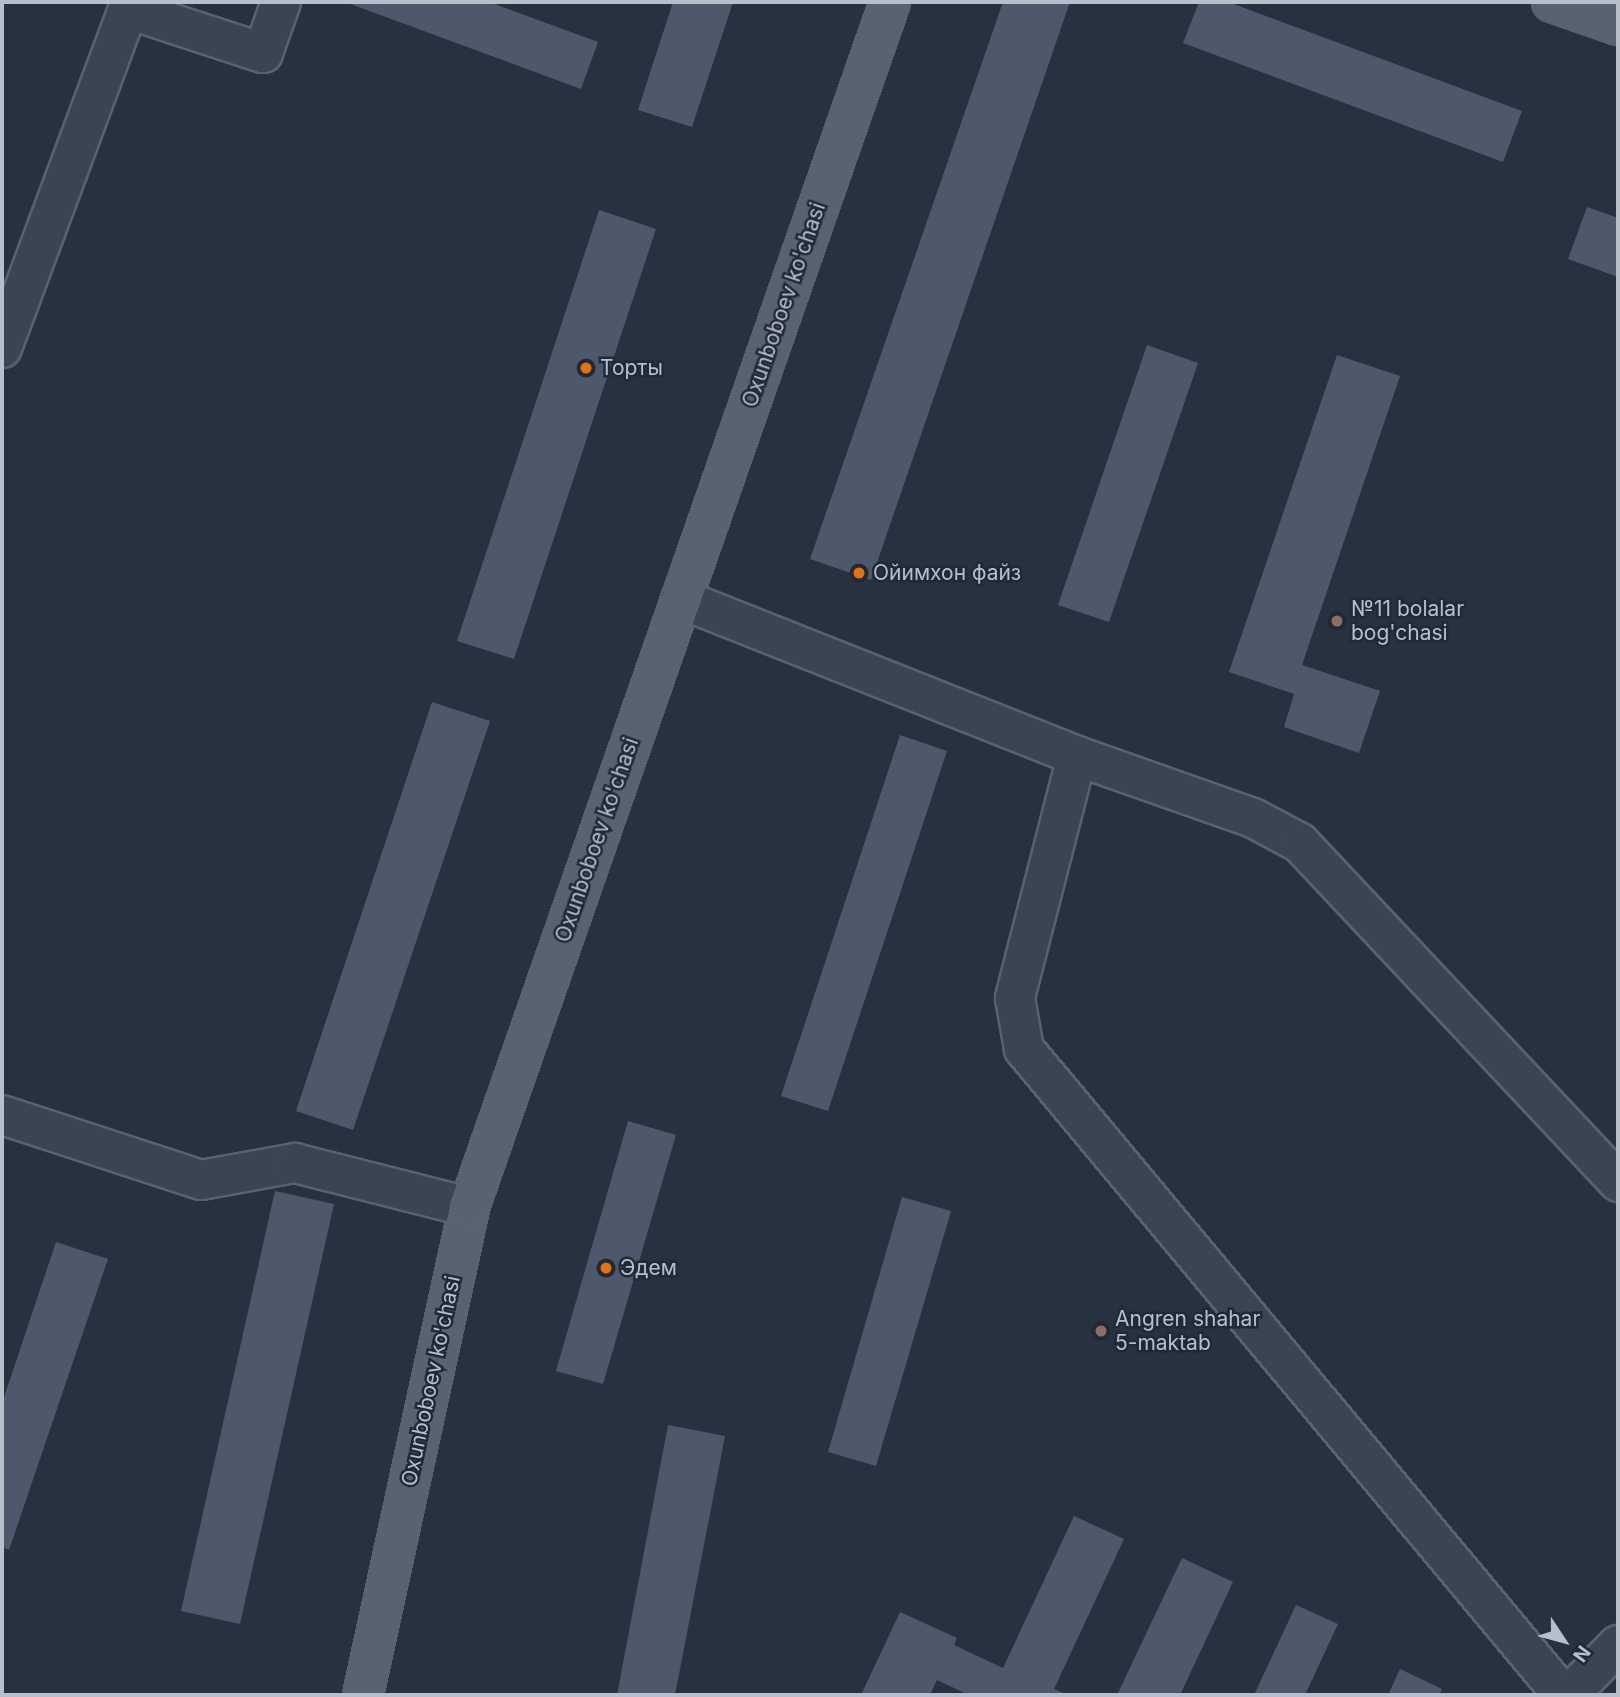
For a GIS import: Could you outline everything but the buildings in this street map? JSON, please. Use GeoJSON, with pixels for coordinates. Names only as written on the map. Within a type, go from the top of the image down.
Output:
{"type":"FeatureCollection","features":[{"type":"Feature","properties":{"kind":"main road","name":"Oxunboboev ko'chasi"},"geometry":{"type":"LineString","coordinates":[[363,1695],[469,1207],[890,2]]}},
{"type":"Feature","properties":{"kind":"main road"},"geometry":{"type":"LineString","coordinates":[[1552,2],[1618,25]]}},
{"type":"Feature","properties":{"kind":"street"},"geometry":{"type":"LineString","coordinates":[[2,348],[128,9],[263,53],[281,2]]}},
{"type":"Feature","properties":{"kind":"street"},"geometry":{"type":"LineString","coordinates":[[681,599],[1077,756],[1253,818],[1300,843],[1618,1182]]}},
{"type":"Feature","properties":{"kind":"street"},"geometry":{"type":"LineString","coordinates":[[1077,756],[1015,999],[1024,1049],[1566,1695],[1618,1645]]}},
{"type":"Feature","properties":{"kind":"street"},"geometry":{"type":"LineString","coordinates":[[2,1115],[201,1180],[295,1163],[469,1207]]}},
{"type":"Feature","properties":{"kind":"place","name":"Торты"},"geometry":{"type":"Point","coordinates":[586,368]}},
{"type":"Feature","properties":{"kind":"place","name":"Ойимхон файз"},"geometry":{"type":"Point","coordinates":[859,573]}},
{"type":"Feature","properties":{"kind":"place","name":"№11 bolalar bog'chasi"},"geometry":{"type":"Point","coordinates":[1337,621]}},
{"type":"Feature","properties":{"kind":"place","name":"Эдем"},"geometry":{"type":"Point","coordinates":[606,1268]}},
{"type":"Feature","properties":{"kind":"place","name":"Angren shahar 5-maktab"},"geometry":{"type":"Point","coordinates":[1101,1331]}}]}
